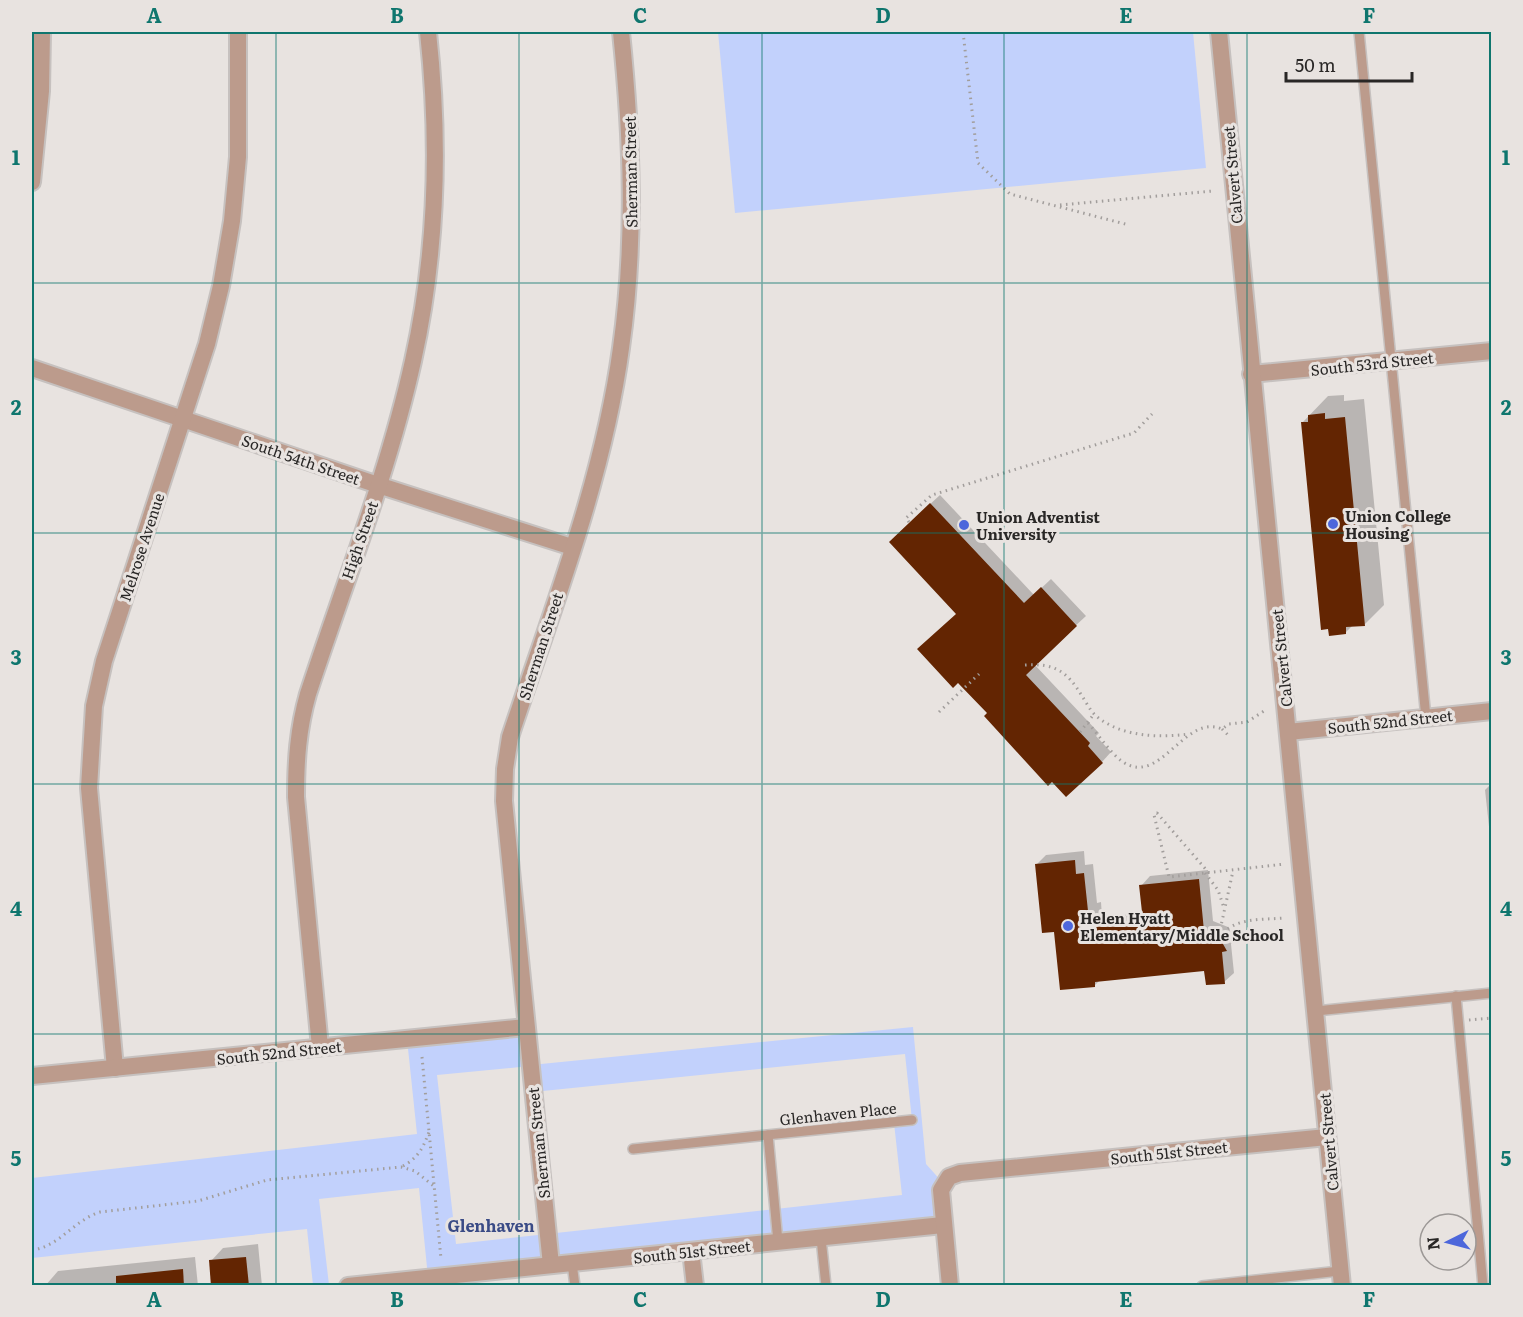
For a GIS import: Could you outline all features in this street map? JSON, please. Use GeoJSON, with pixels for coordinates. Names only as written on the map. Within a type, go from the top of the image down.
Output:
{"type":"FeatureCollection","features":[{"type":"Feature","properties":{"kind":"street"},"geometry":{"type":"LineString","coordinates":[[32,182],[41,91],[42,32]]}},
{"type":"Feature","properties":{"kind":"street","name":"Melrose Avenue"},"geometry":{"type":"LineString","coordinates":[[115,1068],[89,788],[94,706],[104,661],[207,344],[232,221],[238,157],[238,32]]}},
{"type":"Feature","properties":{"kind":"street","name":"High Street"},"geometry":{"type":"LineString","coordinates":[[320,1047],[296,797],[296,757],[300,723],[308,694],[400,417],[413,360],[431,241],[436,129],[428,32]]}},
{"type":"Feature","properties":{"kind":"street","name":"Sherman Street"},"geometry":{"type":"LineString","coordinates":[[551,1265],[504,801],[505,769],[510,737],[595,474],[610,413],[628,288],[632,156],[621,32]]}},
{"type":"Feature","properties":{"kind":"street","name":"Calvert Street"},"geometry":{"type":"LineString","coordinates":[[1219,32],[1341,1278]]}},
{"type":"Feature","properties":{"kind":"street","name":"South 53rd Street"},"geometry":{"type":"LineString","coordinates":[[1251,374],[1491,351]]}},
{"type":"Feature","properties":{"kind":"street","name":"South 54th Street"},"geometry":{"type":"LineString","coordinates":[[32,368],[378,485],[572,547]]}},
{"type":"Feature","properties":{"kind":"street","name":"South 52nd Street"},"geometry":{"type":"LineString","coordinates":[[1288,732],[1491,711]]}},
{"type":"Feature","properties":{"kind":"street","name":"South 52nd Street"},"geometry":{"type":"LineString","coordinates":[[32,1076],[526,1027]]}},
{"type":"Feature","properties":{"kind":"street","name":"South 51st Street"},"geometry":{"type":"LineString","coordinates":[[348,1286],[441,1274],[943,1225],[940,1199],[943,1183],[960,1173],[1327,1137]]}},
{"type":"Feature","properties":{"kind":"street"},"geometry":{"type":"LineString","coordinates":[[943,1225],[950,1286]]}},
{"type":"Feature","properties":{"kind":"street"},"geometry":{"type":"LineString","coordinates":[[692,1251],[695,1286]]}},
{"type":"Feature","properties":{"kind":"lane"},"geometry":{"type":"LineString","coordinates":[[1359,32],[1426,718]]}},
{"type":"Feature","properties":{"kind":"lane"},"geometry":{"type":"LineString","coordinates":[[1316,1011],[1491,993]]}},
{"type":"Feature","properties":{"kind":"lane"},"geometry":{"type":"LineString","coordinates":[[1456,996],[1483,1286]]}},
{"type":"Feature","properties":{"kind":"lane","name":"Glenhaven Place"},"geometry":{"type":"LineString","coordinates":[[633,1149],[912,1120]]}},
{"type":"Feature","properties":{"kind":"lane","name":"Glenhaven Place"},"geometry":{"type":"LineString","coordinates":[[768,1136],[778,1242]]}},
{"type":"Feature","properties":{"kind":"lane"},"geometry":{"type":"LineString","coordinates":[[821,1238],[826,1286]]}},
{"type":"Feature","properties":{"kind":"lane"},"geometry":{"type":"LineString","coordinates":[[572,1263],[574,1286]]}},
{"type":"Feature","properties":{"kind":"lane"},"geometry":{"type":"LineString","coordinates":[[1202,1286],[1341,1278]]}},
{"type":"Feature","properties":{"kind":"path"},"geometry":{"type":"LineString","coordinates":[[963,32],[978,163],[1010,194],[1129,225]]}},
{"type":"Feature","properties":{"kind":"path"},"geometry":{"type":"LineString","coordinates":[[1055,205],[1213,191]]}},
{"type":"Feature","properties":{"kind":"path"},"geometry":{"type":"LineString","coordinates":[[909,522],[906,518],[932,495],[1134,433],[1152,414]]}},
{"type":"Feature","properties":{"kind":"path"},"geometry":{"type":"LineString","coordinates":[[1025,665],[1049,664],[1064,673],[1094,714],[1127,731],[1151,736],[1191,734]]}},
{"type":"Feature","properties":{"kind":"path"},"geometry":{"type":"LineString","coordinates":[[939,712],[979,674]]}},
{"type":"Feature","properties":{"kind":"path"},"geometry":{"type":"LineString","coordinates":[[1222,729],[1229,724],[1247,722],[1264,711]]}},
{"type":"Feature","properties":{"kind":"path"},"geometry":{"type":"LineString","coordinates":[[1080,732],[1094,714]]}},
{"type":"Feature","properties":{"kind":"path"},"geometry":{"type":"LineString","coordinates":[[1088,723],[1123,762],[1134,766],[1156,762],[1206,725],[1222,729],[1230,737]]}},
{"type":"Feature","properties":{"kind":"path"},"geometry":{"type":"LineString","coordinates":[[1209,873],[1157,813],[1154,815],[1169,877],[1204,873],[1209,873],[1301,863]]}},
{"type":"Feature","properties":{"kind":"path"},"geometry":{"type":"LineString","coordinates":[[1233,870],[1219,937],[1227,927],[1236,922],[1285,918]]}},
{"type":"Feature","properties":{"kind":"path"},"geometry":{"type":"LineString","coordinates":[[1204,873],[1218,890],[1224,911]]}},
{"type":"Feature","properties":{"kind":"path"},"geometry":{"type":"LineString","coordinates":[[1458,1021],[1491,1018]]}},
{"type":"Feature","properties":{"kind":"path"},"geometry":{"type":"LineString","coordinates":[[422,1057],[441,1274]]}},
{"type":"Feature","properties":{"kind":"path"},"geometry":{"type":"LineString","coordinates":[[32,1250],[52,1244],[85,1216],[100,1212],[198,1201],[267,1180],[401,1167],[414,1161],[423,1149],[429,1131]]}},
{"type":"Feature","properties":{"kind":"path"},"geometry":{"type":"LineString","coordinates":[[401,1167],[415,1171],[435,1187]]}},
{"type":"Feature","properties":{"kind":"shaded area"},"geometry":{"type":"Polygon","coordinates":[[[718,32],[1193,32],[1206,168],[735,213],[718,32]]]}},
{"type":"Feature","properties":{"kind":"shaded area"},"geometry":{"type":"Polygon","coordinates":[[[526,1027],[531,1065],[913,1027],[926,1164],[943,1183],[943,1225],[428,1277],[419,1188],[319,1199],[329,1285],[313,1285],[307,1229],[32,1258],[32,1178],[417,1134],[407,1039],[526,1027]],[[905,1054],[533,1092],[530,1066],[437,1075],[456,1244],[902,1195],[894,1123],[912,1120],[905,1054]]]}},
{"type":"Feature","properties":{"kind":"building","name":"Union College Housing"},"geometry":{"type":"Polygon","coordinates":[[[1325,413],[1325,419],[1345,417],[1365,626],[1346,627],[1346,634],[1329,636],[1328,629],[1321,630],[1301,422],[1308,422],[1308,415],[1325,413]]]}},
{"type":"Feature","properties":{"kind":"building"},"geometry":{"type":"Polygon","coordinates":[[[930,503],[1024,603],[1041,587],[1077,626],[1026,675],[1090,743],[1088,746],[1103,763],[1066,797],[1052,782],[1048,786],[984,716],[987,713],[958,683],[953,688],[917,649],[956,614],[889,542],[930,503]]]}},
{"type":"Feature","properties":{"kind":"building","name":"Helen Hyatt Elementary/Middle School"},"geometry":{"type":"Polygon","coordinates":[[[1075,860],[1076,874],[1084,873],[1088,911],[1092,911],[1093,926],[1143,921],[1139,885],[1199,879],[1204,931],[1219,937],[1227,951],[1222,952],[1225,984],[1206,985],[1204,971],[1095,982],[1095,987],[1060,990],[1054,932],[1042,933],[1035,864],[1075,860]]]}},
{"type":"Feature","properties":{"kind":"building"},"geometry":{"type":"Polygon","coordinates":[[[246,1257],[249,1286],[211,1286],[209,1260],[246,1257]]]}},
{"type":"Feature","properties":{"kind":"building"},"geometry":{"type":"Polygon","coordinates":[[[183,1269],[184,1286],[116,1286],[116,1276],[183,1269]]]}},
{"type":"Feature","properties":{"kind":"place","name":"Union College Housing"},"geometry":{"type":"Point","coordinates":[1333,524]}},
{"type":"Feature","properties":{"kind":"place","name":"Union Adventist University"},"geometry":{"type":"Point","coordinates":[964,525]}},
{"type":"Feature","properties":{"kind":"place","name":"Helen Hyatt Elementary/Middle School"},"geometry":{"type":"Point","coordinates":[1068,926]}},
{"type":"Feature","properties":{"kind":"district","name":"Glenhaven"},"geometry":{"type":"Point","coordinates":[491,1225]}}]}
